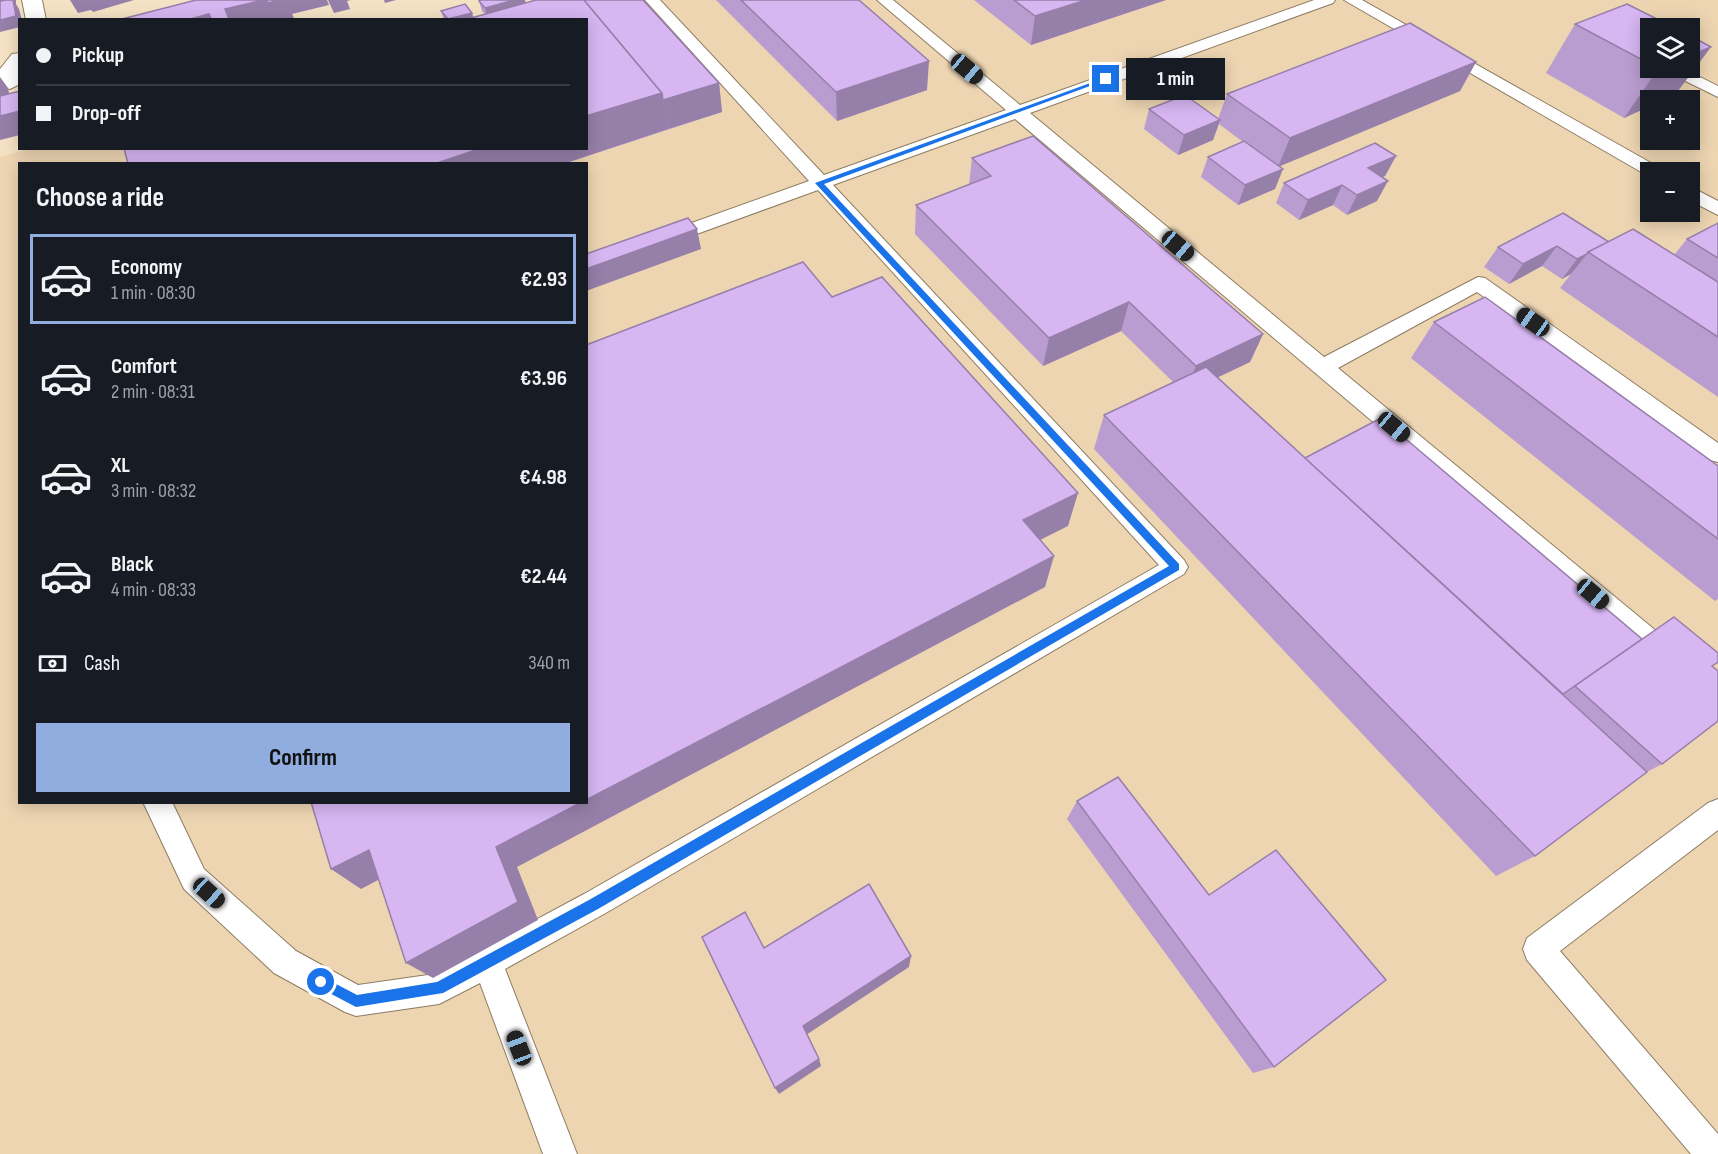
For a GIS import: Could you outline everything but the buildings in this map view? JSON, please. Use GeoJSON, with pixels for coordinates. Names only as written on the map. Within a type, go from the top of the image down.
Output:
{"type":"FeatureCollection","features":[{"type":"Feature","properties":{"kind":"street"},"geometry":{"type":"LineString","coordinates":[[32,0],[36,18]]}},
{"type":"Feature","properties":{"kind":"street"},"geometry":{"type":"LineString","coordinates":[[10,82],[8,73],[18,61]]}},
{"type":"Feature","properties":{"kind":"lane"},"geometry":{"type":"LineString","coordinates":[[159,804],[194,879],[285,962],[356,1001],[439,988],[604,898],[1176,567],[652,0]]}},
{"type":"Feature","properties":{"kind":"lane"},"geometry":{"type":"LineString","coordinates":[[884,0],[1718,698]]}},
{"type":"Feature","properties":{"kind":"lane"},"geometry":{"type":"LineString","coordinates":[[652,243],[1328,0]]}},
{"type":"Feature","properties":{"kind":"lane"},"geometry":{"type":"LineString","coordinates":[[1351,0],[1640,164]]}},
{"type":"Feature","properties":{"kind":"lane"},"geometry":{"type":"LineString","coordinates":[[1691,78],[1718,92]]}},
{"type":"Feature","properties":{"kind":"lane"},"geometry":{"type":"LineString","coordinates":[[1700,198],[1718,209]]}},
{"type":"Feature","properties":{"kind":"lane"},"geometry":{"type":"LineString","coordinates":[[1322,367],[1478,283],[1718,454]]}},
{"type":"Feature","properties":{"kind":"lane"},"geometry":{"type":"LineString","coordinates":[[1713,1154],[1538,949],[1718,813]]}},
{"type":"Feature","properties":{"kind":"lane"},"geometry":{"type":"LineString","coordinates":[[486,962],[560,1154]]}},
{"type":"Feature","properties":{"kind":"shaded area"},"geometry":{"type":"Polygon","coordinates":[[[587,0],[1718,0],[1718,1154],[0,1154],[0,157],[25,150],[588,150],[587,0]]]}},
{"type":"Feature","properties":{"kind":"route"},"geometry":{"type":"LineString","coordinates":[[321,982],[356,1001],[439,988],[594,904],[1176,567],[819,183],[1106,79]]}}]}
